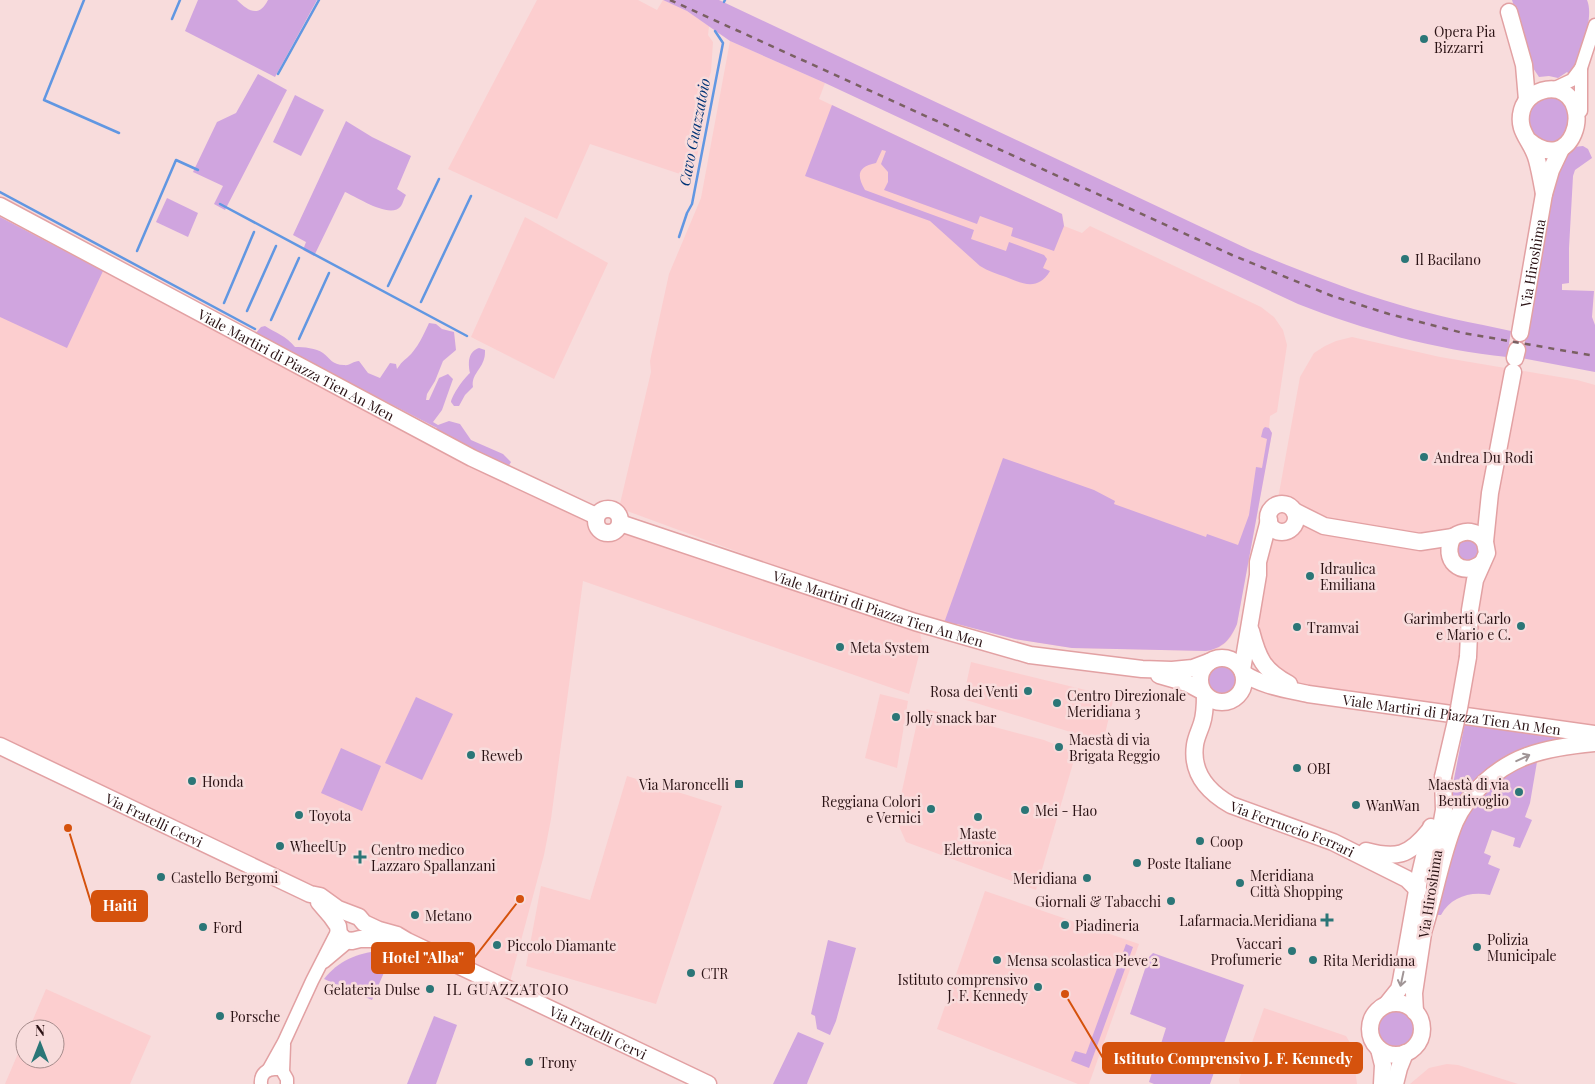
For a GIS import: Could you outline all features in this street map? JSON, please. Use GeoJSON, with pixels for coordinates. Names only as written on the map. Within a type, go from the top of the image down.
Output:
{"type":"FeatureCollection","features":[{"type":"Feature","properties":{"kind":"main road"},"geometry":{"type":"LineString","coordinates":[[1510,12],[1524,65],[1527,100],[1543,90],[1553,89],[1562,91],[1570,96],[1577,103],[1581,111]]}},
{"type":"Feature","properties":{"kind":"main road","name":"Via Hiroshima"},"geometry":{"type":"LineString","coordinates":[[1527,100],[1522,109],[1520,121],[1522,131],[1537,158],[1544,194]]}},
{"type":"Feature","properties":{"kind":"main road","name":"Via Hiroshima"},"geometry":{"type":"LineString","coordinates":[[1520,333],[1544,194],[1560,149],[1570,144],[1580,131],[1581,111]]}},
{"type":"Feature","properties":{"kind":"main road"},"geometry":{"type":"LineString","coordinates":[[1528,140],[1543,150],[1552,151],[1560,149]]}},
{"type":"Feature","properties":{"kind":"main road","name":"Viale Martiri di Piazza Tien An Men"},"geometry":{"type":"LineString","coordinates":[[0,206],[472,458],[596,516],[604,509],[611,509],[618,514],[620,523],[953,634],[1030,655],[1142,670],[1186,683],[1204,693],[1213,701],[1229,700],[1250,693],[1261,692],[1308,694],[1595,734]]}},
{"type":"Feature","properties":{"kind":"main road","name":"Via Hiroshima"},"geometry":{"type":"LineString","coordinates":[[1382,1084],[1384,1071],[1379,1049],[1370,1036],[1370,1025],[1374,1014],[1387,1004],[1399,989],[1430,830],[1459,708],[1468,657],[1470,610],[1475,580],[1487,553],[1485,542],[1490,493],[1515,360]]}},
{"type":"Feature","properties":{"kind":"main road","name":"Via Hiroshima"},"geometry":{"type":"LineString","coordinates":[[1470,610],[1466,581],[1449,555],[1449,548],[1460,534],[1478,518],[1490,493]]}},
{"type":"Feature","properties":{"kind":"main road"},"geometry":{"type":"LineString","coordinates":[[1202,723],[1242,690],[1244,685],[1243,672],[1249,623],[1258,575],[1258,562],[1272,510],[1279,505],[1288,506],[1324,526]]}},
{"type":"Feature","properties":{"kind":"main road"},"geometry":{"type":"LineString","coordinates":[[1258,575],[1271,547],[1289,530],[1296,520],[1294,511]]}},
{"type":"Feature","properties":{"kind":"main road"},"geometry":{"type":"LineString","coordinates":[[1269,520],[1270,524],[1277,531],[1324,526],[1420,542],[1443,553],[1456,564],[1472,569],[1482,563]]}},
{"type":"Feature","properties":{"kind":"main road"},"geometry":{"type":"LineString","coordinates":[[1420,542],[1460,534],[1478,534],[1485,542]]}},
{"type":"Feature","properties":{"kind":"main road"},"geometry":{"type":"LineString","coordinates":[[1202,723],[1204,693],[1200,685],[1201,672],[1216,660],[1238,648],[1249,623]]}},
{"type":"Feature","properties":{"kind":"main road"},"geometry":{"type":"LineString","coordinates":[[1249,623],[1255,648],[1262,664],[1277,678],[1308,694]]}},
{"type":"Feature","properties":{"kind":"main road","name":"Viale Martiri di Piazza Tien An Men"},"geometry":{"type":"LineString","coordinates":[[1142,670],[1194,668],[1216,660],[1236,663],[1250,678],[1308,694]]}},
{"type":"Feature","properties":{"kind":"main road","name":"Via Ferruccio Ferrari"},"geometry":{"type":"LineString","coordinates":[[1202,723],[1194,746],[1196,763],[1200,778],[1209,790],[1219,798],[1332,842],[1407,879],[1418,890]]}},
{"type":"Feature","properties":{"kind":"main road"},"geometry":{"type":"LineString","coordinates":[[1424,929],[1452,830],[1461,811],[1480,786],[1526,756],[1552,749],[1595,742]]}},
{"type":"Feature","properties":{"kind":"main road","name":"Via Fratelli Cervi"},"geometry":{"type":"LineString","coordinates":[[0,746],[310,894],[350,929],[380,930],[396,935],[708,1084]]}},
{"type":"Feature","properties":{"kind":"main road","name":"Via Hiroshima"},"geometry":{"type":"LineString","coordinates":[[1395,1084],[1405,1053],[1414,1048],[1421,1034],[1420,1021],[1415,1012],[1414,993],[1444,810],[1443,777]]}},
{"type":"Feature","properties":{"kind":"main road","name":"Via Hiroshima"},"geometry":{"type":"LineString","coordinates":[[1332,842],[1369,852],[1394,856],[1413,848],[1430,830]]}},
{"type":"Feature","properties":{"kind":"main road"},"geometry":{"type":"LineString","coordinates":[[1387,1004],[1402,1004],[1415,1012]]}},
{"type":"Feature","properties":{"kind":"main road"},"geometry":{"type":"LineString","coordinates":[[1379,1049],[1392,1055],[1405,1053]]}},
{"type":"Feature","properties":{"kind":"street","name":"Via Hiroshima"},"geometry":{"type":"LineString","coordinates":[[1581,111],[1582,68],[1595,25]]}},
{"type":"Feature","properties":{"kind":"street"},"geometry":{"type":"LineString","coordinates":[[1553,89],[1572,80],[1582,68]]}},
{"type":"Feature","properties":{"kind":"street"},"geometry":{"type":"LineString","coordinates":[[261,1084],[262,1076],[269,1069],[284,1042],[320,965],[350,929]]}},
{"type":"Feature","properties":{"kind":"street"},"geometry":{"type":"LineString","coordinates":[[284,1042],[285,1078]]}},
{"type":"Feature","properties":{"kind":"street"},"geometry":{"type":"LineString","coordinates":[[269,1069],[277,1069],[285,1078]]}},
{"type":"Feature","properties":{"kind":"shaded area"},"geometry":{"type":"Polygon","coordinates":[[[198,0],[237,0],[249,10],[257,11],[265,6],[268,0],[317,0],[275,77],[185,31],[198,0]]]}},
{"type":"Feature","properties":{"kind":"shaded area"},"geometry":{"type":"Polygon","coordinates":[[[537,0],[638,0],[657,10],[663,0],[687,11],[709,26],[708,35],[713,42],[711,72],[690,130],[702,134],[692,178],[590,144],[557,219],[448,169],[537,0]]]}},
{"type":"Feature","properties":{"kind":"shaded area"},"geometry":{"type":"Polygon","coordinates":[[[663,0],[719,0],[1250,250],[1381,299],[1427,313],[1511,331],[1507,357],[1481,354],[1401,338],[1298,304],[825,83],[730,41],[687,11],[663,0]]]}},
{"type":"Feature","properties":{"kind":"shaded area"},"geometry":{"type":"Polygon","coordinates":[[[1512,0],[1587,0],[1589,8],[1588,27],[1578,59],[1570,75],[1567,72],[1558,78],[1549,76],[1539,77],[1533,68],[1512,0]]]}},
{"type":"Feature","properties":{"kind":"shaded area"},"geometry":{"type":"Polygon","coordinates":[[[730,41],[825,83],[819,99],[1062,214],[1064,226],[1082,233],[1090,226],[1261,307],[1274,317],[1283,330],[1287,345],[1277,412],[1270,416],[1269,428],[1272,433],[1237,624],[1231,637],[1224,644],[1217,649],[1206,651],[1072,648],[1015,639],[957,624],[953,626],[830,586],[619,508],[651,372],[650,361],[669,274],[701,198],[730,41]]]}},
{"type":"Feature","properties":{"kind":"shaded area"},"geometry":{"type":"Polygon","coordinates":[[[258,74],[287,90],[225,210],[214,204],[223,186],[193,172],[217,122],[236,113],[258,74]]]}},
{"type":"Feature","properties":{"kind":"shaded area"},"geometry":{"type":"Polygon","coordinates":[[[295,95],[324,110],[301,156],[273,142],[295,95]]]}},
{"type":"Feature","properties":{"kind":"shaded area"},"geometry":{"type":"Polygon","coordinates":[[[1555,96],[1569,106],[1569,133],[1559,140],[1545,142],[1533,134],[1528,120],[1528,113],[1536,101],[1545,97],[1555,96]]]}},
{"type":"Feature","properties":{"kind":"shaded area"},"geometry":{"type":"Polygon","coordinates":[[[832,105],[1062,214],[1064,226],[1054,251],[1011,236],[1013,228],[980,216],[977,224],[884,190],[888,182],[888,172],[881,164],[886,151],[882,150],[876,163],[865,167],[860,172],[860,180],[865,190],[974,230],[971,239],[1006,251],[1009,242],[1044,255],[1047,259],[1043,268],[1050,271],[1040,281],[1030,284],[1018,282],[989,271],[980,266],[930,221],[805,176],[832,105]]]}},
{"type":"Feature","properties":{"kind":"shaded area"},"geometry":{"type":"Polygon","coordinates":[[[346,121],[372,137],[411,156],[397,189],[406,195],[401,206],[396,210],[390,210],[374,206],[345,192],[314,256],[303,250],[306,242],[293,235],[346,121]]]}},
{"type":"Feature","properties":{"kind":"shaded area"},"geometry":{"type":"Polygon","coordinates":[[[1583,146],[1588,149],[1592,158],[1575,170],[1573,176],[1569,283],[1562,284],[1562,290],[1594,291],[1592,317],[1595,325],[1595,372],[1522,358],[1552,194],[1563,155],[1574,147],[1583,146]]]}},
{"type":"Feature","properties":{"kind":"shaded area"},"geometry":{"type":"Polygon","coordinates":[[[167,198],[198,213],[188,237],[156,222],[167,198]]]}},
{"type":"Feature","properties":{"kind":"shaded area"},"geometry":{"type":"Polygon","coordinates":[[[0,212],[578,513],[910,624],[920,633],[922,643],[909,694],[583,581],[551,819],[544,855],[508,989],[0,746],[0,212]]]}},
{"type":"Feature","properties":{"kind":"shaded area"},"geometry":{"type":"Polygon","coordinates":[[[0,217],[103,271],[67,348],[0,317],[0,217]]]}},
{"type":"Feature","properties":{"kind":"shaded area"},"geometry":{"type":"Polygon","coordinates":[[[525,217],[608,263],[554,379],[471,337],[525,217]]]}},
{"type":"Feature","properties":{"kind":"shaded area"},"geometry":{"type":"Polygon","coordinates":[[[429,323],[454,332],[456,350],[443,361],[435,381],[427,394],[426,400],[429,400],[439,378],[448,374],[453,379],[442,410],[433,422],[438,425],[449,421],[460,424],[471,440],[503,454],[511,462],[507,469],[437,436],[437,428],[255,334],[261,327],[265,326],[284,337],[295,347],[317,350],[337,364],[346,365],[359,361],[368,373],[380,378],[390,363],[396,364],[397,369],[411,354],[429,323]]]}},
{"type":"Feature","properties":{"kind":"shaded area"},"geometry":{"type":"Polygon","coordinates":[[[1352,337],[1440,357],[1577,380],[1595,385],[1595,728],[1293,682],[1261,655],[1255,626],[1300,377],[1314,353],[1336,341],[1352,337]]]}},
{"type":"Feature","properties":{"kind":"shaded area"},"geometry":{"type":"Polygon","coordinates":[[[479,348],[485,350],[485,356],[473,379],[473,387],[465,395],[459,406],[454,406],[451,402],[454,395],[470,373],[469,361],[471,355],[479,348]]]}},
{"type":"Feature","properties":{"kind":"shaded area"},"geometry":{"type":"Polygon","coordinates":[[[1265,427],[1269,428],[1272,433],[1237,624],[1229,639],[1217,648],[1206,651],[1072,648],[1015,639],[957,624],[953,626],[944,623],[1003,458],[1094,490],[1115,501],[1114,504],[1206,537],[1207,534],[1238,545],[1249,515],[1256,467],[1262,468],[1267,439],[1261,437],[1265,427]]]}},
{"type":"Feature","properties":{"kind":"shaded area"},"geometry":{"type":"Polygon","coordinates":[[[1465,538],[1476,541],[1477,544],[1478,552],[1472,562],[1460,561],[1455,546],[1465,538]]]}},
{"type":"Feature","properties":{"kind":"shaded area","name":"Centro Direzionale Meridiana 3"},"geometry":{"type":"Polygon","coordinates":[[[971,662],[1114,697],[1103,742],[963,699],[971,662]]]}},
{"type":"Feature","properties":{"kind":"shaded area"},"geometry":{"type":"Polygon","coordinates":[[[1222,665],[1233,670],[1238,681],[1233,692],[1222,697],[1211,692],[1206,681],[1211,670],[1222,665]]]}},
{"type":"Feature","properties":{"kind":"shaded area"},"geometry":{"type":"Polygon","coordinates":[[[880,694],[908,701],[897,768],[865,758],[880,694]]]}},
{"type":"Feature","properties":{"kind":"shaded area"},"geometry":{"type":"Polygon","coordinates":[[[416,697],[453,714],[422,780],[385,763],[416,697]]]}},
{"type":"Feature","properties":{"kind":"shaded area"},"geometry":{"type":"Polygon","coordinates":[[[926,709],[1044,740],[1076,753],[1036,890],[906,842],[899,826],[900,800],[919,713],[926,709]]]}},
{"type":"Feature","properties":{"kind":"shaded area"},"geometry":{"type":"Polygon","coordinates":[[[1465,722],[1595,738],[1518,756],[1443,836],[1465,722]]]}},
{"type":"Feature","properties":{"kind":"shaded area"},"geometry":{"type":"Polygon","coordinates":[[[341,748],[381,766],[362,811],[321,793],[341,748]]]}},
{"type":"Feature","properties":{"kind":"shaded area"},"geometry":{"type":"Polygon","coordinates":[[[1538,756],[1530,803],[1525,817],[1532,820],[1520,848],[1513,846],[1515,838],[1492,830],[1484,853],[1491,856],[1488,864],[1500,869],[1490,895],[1475,894],[1462,897],[1450,904],[1441,915],[1434,915],[1464,814],[1485,788],[1538,756]]]}},
{"type":"Feature","properties":{"kind":"shaded area"},"geometry":{"type":"Polygon","coordinates":[[[627,776],[722,806],[656,1004],[526,966],[541,886],[590,900],[627,776]]]}},
{"type":"Feature","properties":{"kind":"shaded area","name":"Istituto comprensivo J. F. Kennedy"},"geometry":{"type":"Polygon","coordinates":[[[985,891],[1139,944],[1089,1084],[1078,1084],[937,1029],[985,891]]]}},
{"type":"Feature","properties":{"kind":"shaded area"},"geometry":{"type":"Polygon","coordinates":[[[828,940],[856,948],[836,1021],[830,1035],[817,1029],[815,1016],[811,1014],[828,940]]]}},
{"type":"Feature","properties":{"kind":"shaded area"},"geometry":{"type":"Polygon","coordinates":[[[1126,944],[1133,947],[1089,1068],[1071,1061],[1075,1051],[1086,1054],[1126,944]]]}},
{"type":"Feature","properties":{"kind":"shaded area"},"geometry":{"type":"Polygon","coordinates":[[[379,951],[393,952],[372,1000],[324,979],[335,967],[348,959],[379,951]]]}},
{"type":"Feature","properties":{"kind":"shaded area"},"geometry":{"type":"Polygon","coordinates":[[[1153,953],[1244,985],[1210,1084],[1154,1084],[1149,1082],[1166,1028],[1130,1014],[1149,957],[1153,953]]]}},
{"type":"Feature","properties":{"kind":"shaded area"},"geometry":{"type":"Polygon","coordinates":[[[46,989],[151,1036],[130,1084],[5,1084],[15,1060],[15,1069],[65,1069],[65,1019],[33,1019],[46,989]]]}},
{"type":"Feature","properties":{"kind":"shaded area"},"geometry":{"type":"Polygon","coordinates":[[[1264,1008],[1346,1036],[1352,1046],[1357,1084],[1240,1084],[1239,1080],[1264,1008]]]}},
{"type":"Feature","properties":{"kind":"shaded area"},"geometry":{"type":"Polygon","coordinates":[[[1395,1009],[1409,1015],[1415,1029],[1409,1043],[1395,1049],[1381,1043],[1375,1029],[1381,1015],[1395,1009]]]}},
{"type":"Feature","properties":{"kind":"shaded area"},"geometry":{"type":"Polygon","coordinates":[[[434,1016],[457,1025],[436,1084],[407,1084],[434,1016]]]}},
{"type":"Feature","properties":{"kind":"shaded area"},"geometry":{"type":"Polygon","coordinates":[[[798,1032],[824,1043],[807,1084],[773,1084],[798,1032]]]}},
{"type":"Feature","properties":{"kind":"shaded area"},"geometry":{"type":"Polygon","coordinates":[[[1447,1064],[1458,1065],[1518,1084],[1410,1084],[1429,1068],[1447,1064]]]}},
{"type":"Feature","properties":{"kind":"waterway"},"geometry":{"type":"LineString","coordinates":[[84,0],[44,100],[119,133]]}},
{"type":"Feature","properties":{"kind":"waterway"},"geometry":{"type":"LineString","coordinates":[[172,19],[180,0]]}},
{"type":"Feature","properties":{"kind":"waterway"},"geometry":{"type":"LineString","coordinates":[[278,74],[319,0]]}},
{"type":"Feature","properties":{"kind":"waterway","name":"Cavo Guazzatoio"},"geometry":{"type":"LineString","coordinates":[[679,237],[692,204],[723,43],[715,31]]}},
{"type":"Feature","properties":{"kind":"waterway"},"geometry":{"type":"LineString","coordinates":[[137,251],[176,160],[198,170]]}},
{"type":"Feature","properties":{"kind":"waterway"},"geometry":{"type":"LineString","coordinates":[[388,286],[439,179]]}},
{"type":"Feature","properties":{"kind":"waterway"},"geometry":{"type":"LineString","coordinates":[[0,192],[255,329]]}},
{"type":"Feature","properties":{"kind":"waterway"},"geometry":{"type":"LineString","coordinates":[[421,302],[471,196]]}},
{"type":"Feature","properties":{"kind":"waterway"},"geometry":{"type":"LineString","coordinates":[[220,204],[467,336]]}},
{"type":"Feature","properties":{"kind":"waterway"},"geometry":{"type":"LineString","coordinates":[[224,303],[254,232]]}},
{"type":"Feature","properties":{"kind":"waterway"},"geometry":{"type":"LineString","coordinates":[[247,311],[276,246]]}},
{"type":"Feature","properties":{"kind":"waterway"},"geometry":{"type":"LineString","coordinates":[[271,320],[299,258]]}},
{"type":"Feature","properties":{"kind":"waterway"},"geometry":{"type":"LineString","coordinates":[[299,339],[329,273]]}},
{"type":"Feature","properties":{"kind":"railway"},"geometry":{"type":"LineString","coordinates":[[670,0],[1232,255],[1332,296],[1389,314],[1463,333],[1595,356]]}},
{"type":"Feature","properties":{"kind":"place","name":"Opera Pia Bizzarri"},"geometry":{"type":"Point","coordinates":[1424,39]}},
{"type":"Feature","properties":{"kind":"place","name":"Il Bacilano"},"geometry":{"type":"Point","coordinates":[1405,259]}},
{"type":"Feature","properties":{"kind":"place","name":"Andrea Du Rodi"},"geometry":{"type":"Point","coordinates":[1424,457]}},
{"type":"Feature","properties":{"kind":"place","name":"Idraulica Emiliana"},"geometry":{"type":"Point","coordinates":[1310,576]}},
{"type":"Feature","properties":{"kind":"place","name":"Garimberti Carlo e Mario e C."},"geometry":{"type":"Point","coordinates":[1521,626]}},
{"type":"Feature","properties":{"kind":"place","name":"Tramvai"},"geometry":{"type":"Point","coordinates":[1297,627]}},
{"type":"Feature","properties":{"kind":"place","name":"Meta System"},"geometry":{"type":"Point","coordinates":[840,647]}},
{"type":"Feature","properties":{"kind":"place","name":"Rosa dei Venti"},"geometry":{"type":"Point","coordinates":[1028,691]}},
{"type":"Feature","properties":{"kind":"place","name":"Centro Direzionale Meridiana 3"},"geometry":{"type":"Point","coordinates":[1057,703]}},
{"type":"Feature","properties":{"kind":"place","name":"Jolly snack bar"},"geometry":{"type":"Point","coordinates":[896,717]}},
{"type":"Feature","properties":{"kind":"place","name":"Maestà di via Brigata Reggio"},"geometry":{"type":"Point","coordinates":[1059,747]}},
{"type":"Feature","properties":{"kind":"place","name":"Reweb"},"geometry":{"type":"Point","coordinates":[471,755]}},
{"type":"Feature","properties":{"kind":"place","name":"OBI"},"geometry":{"type":"Point","coordinates":[1297,768]}},
{"type":"Feature","properties":{"kind":"place","name":"Honda"},"geometry":{"type":"Point","coordinates":[192,781]}},
{"type":"Feature","properties":{"kind":"place","name":"Via Maroncelli"},"geometry":{"type":"Point","coordinates":[739,784]}},
{"type":"Feature","properties":{"kind":"place","name":"Maestà di via Bentivoglio"},"geometry":{"type":"Point","coordinates":[1519,792]}},
{"type":"Feature","properties":{"kind":"place","name":"WanWan"},"geometry":{"type":"Point","coordinates":[1356,805]}},
{"type":"Feature","properties":{"kind":"place","name":"Reggiana Colori e Vernici"},"geometry":{"type":"Point","coordinates":[931,809]}},
{"type":"Feature","properties":{"kind":"place","name":"Mei - Hao"},"geometry":{"type":"Point","coordinates":[1025,810]}},
{"type":"Feature","properties":{"kind":"place","name":"Toyota"},"geometry":{"type":"Point","coordinates":[299,815]}},
{"type":"Feature","properties":{"kind":"place","name":"Maste Elettronica"},"geometry":{"type":"Point","coordinates":[978,817]}},
{"type":"Feature","properties":{"kind":"place","name":"Haiti"},"geometry":{"type":"Point","coordinates":[68,828]}},
{"type":"Feature","properties":{"kind":"place","name":"Coop"},"geometry":{"type":"Point","coordinates":[1200,841]}},
{"type":"Feature","properties":{"kind":"place","name":"WheelUp"},"geometry":{"type":"Point","coordinates":[280,846]}},
{"type":"Feature","properties":{"kind":"place","name":"Centro medico Lazzaro Spallanzani"},"geometry":{"type":"Point","coordinates":[360,857]}},
{"type":"Feature","properties":{"kind":"place","name":"Poste Italiane"},"geometry":{"type":"Point","coordinates":[1137,863]}},
{"type":"Feature","properties":{"kind":"place","name":"Castello Bergomi"},"geometry":{"type":"Point","coordinates":[161,877]}},
{"type":"Feature","properties":{"kind":"place","name":"Meridiana"},"geometry":{"type":"Point","coordinates":[1087,878]}},
{"type":"Feature","properties":{"kind":"place","name":"Meridiana Città Shopping"},"geometry":{"type":"Point","coordinates":[1240,883]}},
{"type":"Feature","properties":{"kind":"place","name":"Hotel \"Alba\""},"geometry":{"type":"Point","coordinates":[520,899]}},
{"type":"Feature","properties":{"kind":"place","name":"Giornali & Tabacchi"},"geometry":{"type":"Point","coordinates":[1171,901]}},
{"type":"Feature","properties":{"kind":"place","name":"Metano"},"geometry":{"type":"Point","coordinates":[415,915]}},
{"type":"Feature","properties":{"kind":"place","name":"Lafarmacia.Meridiana"},"geometry":{"type":"Point","coordinates":[1327,920]}},
{"type":"Feature","properties":{"kind":"place","name":"Piadineria"},"geometry":{"type":"Point","coordinates":[1065,925]}},
{"type":"Feature","properties":{"kind":"place","name":"Ford"},"geometry":{"type":"Point","coordinates":[203,927]}},
{"type":"Feature","properties":{"kind":"place","name":"Piccolo Diamante"},"geometry":{"type":"Point","coordinates":[497,945]}},
{"type":"Feature","properties":{"kind":"place","name":"Polizia Municipale"},"geometry":{"type":"Point","coordinates":[1477,947]}},
{"type":"Feature","properties":{"kind":"place","name":"Vaccari Profumerie"},"geometry":{"type":"Point","coordinates":[1292,951]}},
{"type":"Feature","properties":{"kind":"place","name":"Mensa scolastica Pieve 2"},"geometry":{"type":"Point","coordinates":[997,960]}},
{"type":"Feature","properties":{"kind":"place","name":"Rita Meridiana"},"geometry":{"type":"Point","coordinates":[1313,960]}},
{"type":"Feature","properties":{"kind":"place","name":"CTR"},"geometry":{"type":"Point","coordinates":[691,973]}},
{"type":"Feature","properties":{"kind":"place","name":"Istituto comprensivo J. F. Kennedy"},"geometry":{"type":"Point","coordinates":[1038,987]}},
{"type":"Feature","properties":{"kind":"place","name":"Gelateria Dulse"},"geometry":{"type":"Point","coordinates":[430,989]}},
{"type":"Feature","properties":{"kind":"place","name":"Istituto Comprensivo J. F. Kennedy"},"geometry":{"type":"Point","coordinates":[1065,994]}},
{"type":"Feature","properties":{"kind":"place","name":"Porsche"},"geometry":{"type":"Point","coordinates":[220,1016]}},
{"type":"Feature","properties":{"kind":"place","name":"Trony"},"geometry":{"type":"Point","coordinates":[529,1062]}},
{"type":"Feature","properties":{"kind":"district","name":"IL GUAZZATOIO"},"geometry":{"type":"Point","coordinates":[508,989]}}]}
